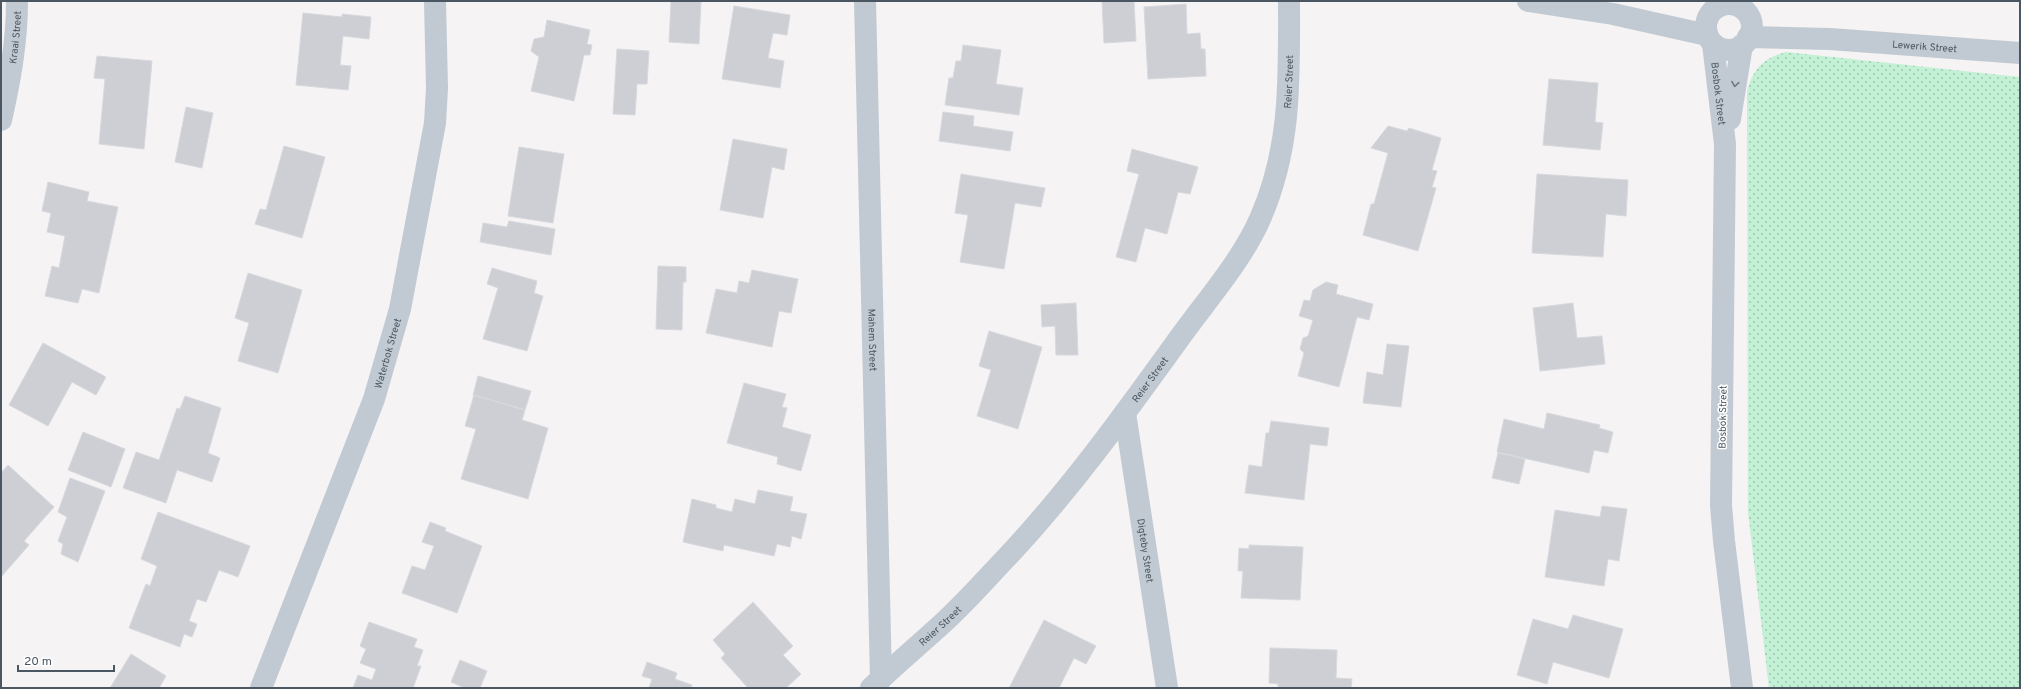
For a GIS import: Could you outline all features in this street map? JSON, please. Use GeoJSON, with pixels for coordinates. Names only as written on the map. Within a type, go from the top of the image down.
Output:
{"type":"FeatureCollection","features":[{"type":"Feature","properties":{"kind":"street","name":"Kraai Street"},"geometry":{"type":"LineString","coordinates":[[1,120],[10,84],[17,34],[18,1]]}},
{"type":"Feature","properties":{"kind":"street","name":"Waterbok Street"},"geometry":{"type":"LineString","coordinates":[[261,688],[374,399],[400,309],[434,123],[437,88],[435,1]]}},
{"type":"Feature","properties":{"kind":"street","name":"Mahem Street"},"geometry":{"type":"LineString","coordinates":[[865,1],[876,683]]}},
{"type":"Feature","properties":{"kind":"street","name":"Reier Street"},"geometry":{"type":"LineString","coordinates":[[876,683],[944,622],[1008,555],[1081,469],[1125,413],[1242,251],[1260,219],[1272,185],[1286,124],[1290,91],[1289,1]]}},
{"type":"Feature","properties":{"kind":"street"},"geometry":{"type":"LineString","coordinates":[[1528,1],[1613,14],[1712,21]]}},
{"type":"Feature","properties":{"kind":"street"},"geometry":{"type":"LineString","coordinates":[[1727,4],[1739,6],[1745,22],[1727,49],[1712,21],[1727,4]]}},
{"type":"Feature","properties":{"kind":"street","name":"Bosbok Street"},"geometry":{"type":"LineString","coordinates":[[1712,21],[1725,144],[1721,505],[1742,688]]}},
{"type":"Feature","properties":{"kind":"street","name":"Bosbok Street"},"geometry":{"type":"LineString","coordinates":[[1725,144],[1745,22]]}},
{"type":"Feature","properties":{"kind":"street","name":"Lewerik Street"},"geometry":{"type":"LineString","coordinates":[[1745,22],[1830,39],[2020,53]]}},
{"type":"Feature","properties":{"kind":"street","name":"Digteby Street"},"geometry":{"type":"LineString","coordinates":[[1125,413],[1167,688]]}},
{"type":"Feature","properties":{"kind":"green space"},"geometry":{"type":"Polygon","coordinates":[[[1786,52],[2020,77],[2020,688],[1769,688],[1748,512],[1747,92],[1755,71],[1765,61],[1786,52]]]}},
{"type":"Feature","properties":{"kind":"building"},"geometry":{"type":"Polygon","coordinates":[[[671,1],[701,1],[699,44],[669,42],[671,1]]]}},
{"type":"Feature","properties":{"kind":"building"},"geometry":{"type":"Polygon","coordinates":[[[1102,1],[1134,1],[1136,41],[1104,43],[1102,1]]]}},
{"type":"Feature","properties":{"kind":"building"},"geometry":{"type":"Polygon","coordinates":[[[1186,4],[1187,34],[1200,33],[1201,49],[1205,49],[1206,76],[1148,79],[1144,7],[1186,4]]]}},
{"type":"Feature","properties":{"kind":"building"},"geometry":{"type":"Polygon","coordinates":[[[734,6],[790,15],[787,35],[773,33],[768,58],[784,61],[780,88],[722,79],[734,6]]]}},
{"type":"Feature","properties":{"kind":"building"},"geometry":{"type":"Polygon","coordinates":[[[303,13],[342,17],[342,14],[371,17],[369,39],[343,36],[340,65],[351,66],[348,90],[296,85],[303,13]]]}},
{"type":"Feature","properties":{"kind":"building"},"geometry":{"type":"Polygon","coordinates":[[[547,20],[590,30],[587,44],[592,45],[590,55],[584,55],[574,101],[531,91],[539,57],[531,51],[534,39],[544,37],[547,20]]]}},
{"type":"Feature","properties":{"kind":"building"},"geometry":{"type":"Polygon","coordinates":[[[963,45],[1001,50],[996,84],[1023,88],[1019,115],[945,105],[949,78],[953,78],[956,61],[961,61],[963,45]]]}},
{"type":"Feature","properties":{"kind":"building"},"geometry":{"type":"Polygon","coordinates":[[[617,49],[649,51],[647,84],[637,84],[635,115],[613,114],[617,49]]]}},
{"type":"Feature","properties":{"kind":"building"},"geometry":{"type":"Polygon","coordinates":[[[97,56],[152,61],[144,149],[99,144],[105,79],[94,78],[97,56]]]}},
{"type":"Feature","properties":{"kind":"building"},"geometry":{"type":"Polygon","coordinates":[[[1549,79],[1598,83],[1595,122],[1603,123],[1600,150],[1543,145],[1549,79]]]}},
{"type":"Feature","properties":{"kind":"building"},"geometry":{"type":"Polygon","coordinates":[[[186,107],[213,113],[202,168],[175,162],[186,107]]]}},
{"type":"Feature","properties":{"kind":"building"},"geometry":{"type":"Polygon","coordinates":[[[943,112],[974,116],[973,126],[1013,132],[1010,151],[939,141],[943,112]]]}},
{"type":"Feature","properties":{"kind":"building"},"geometry":{"type":"Polygon","coordinates":[[[1388,126],[1407,131],[1409,128],[1441,138],[1432,170],[1437,171],[1432,187],[1436,188],[1418,251],[1363,235],[1371,204],[1374,204],[1388,153],[1371,148],[1388,126]]]}},
{"type":"Feature","properties":{"kind":"building"},"geometry":{"type":"Polygon","coordinates":[[[733,139],[787,149],[784,170],[772,167],[763,218],[720,210],[733,139]]]}},
{"type":"Feature","properties":{"kind":"building"},"geometry":{"type":"Polygon","coordinates":[[[284,146],[325,157],[302,238],[255,224],[260,209],[266,210],[284,146]]]}},
{"type":"Feature","properties":{"kind":"building"},"geometry":{"type":"Polygon","coordinates":[[[519,147],[564,154],[553,223],[508,216],[519,147]]]}},
{"type":"Feature","properties":{"kind":"building"},"geometry":{"type":"Polygon","coordinates":[[[1132,149],[1198,167],[1190,194],[1178,192],[1167,234],[1145,228],[1136,262],[1116,257],[1139,174],[1127,171],[1132,149]]]}},
{"type":"Feature","properties":{"kind":"building"},"geometry":{"type":"Polygon","coordinates":[[[961,174],[1045,188],[1041,207],[1015,203],[1004,269],[960,262],[968,215],[955,213],[961,174]]]}},
{"type":"Feature","properties":{"kind":"building"},"geometry":{"type":"Polygon","coordinates":[[[1537,174],[1628,180],[1626,216],[1606,214],[1603,257],[1532,253],[1537,174]]]}},
{"type":"Feature","properties":{"kind":"building"},"geometry":{"type":"Polygon","coordinates":[[[48,182],[89,192],[87,201],[118,207],[99,293],[82,289],[78,303],[45,296],[52,266],[59,268],[65,236],[47,232],[51,213],[42,211],[48,182]]]}},
{"type":"Feature","properties":{"kind":"building"},"geometry":{"type":"Polygon","coordinates":[[[509,221],[555,229],[551,255],[480,242],[483,223],[507,227],[509,221]]]}},
{"type":"Feature","properties":{"kind":"building"},"geometry":{"type":"Polygon","coordinates":[[[658,266],[686,267],[686,282],[683,282],[682,330],[656,329],[658,266]]]}},
{"type":"Feature","properties":{"kind":"building"},"geometry":{"type":"Polygon","coordinates":[[[492,268],[537,281],[534,293],[543,296],[527,351],[483,339],[498,288],[487,284],[492,268]]]}},
{"type":"Feature","properties":{"kind":"building"},"geometry":{"type":"Polygon","coordinates":[[[752,270],[798,279],[791,313],[779,311],[772,347],[706,333],[716,289],[737,293],[739,281],[749,283],[752,270]]]}},
{"type":"Feature","properties":{"kind":"building"},"geometry":{"type":"Polygon","coordinates":[[[248,273],[302,290],[278,373],[238,361],[249,323],[235,318],[248,273]]]}},
{"type":"Feature","properties":{"kind":"building"},"geometry":{"type":"Polygon","coordinates":[[[1326,282],[1338,285],[1336,294],[1373,304],[1369,320],[1357,317],[1339,387],[1298,376],[1304,353],[1300,349],[1303,338],[1308,336],[1313,320],[1299,316],[1304,300],[1310,301],[1313,290],[1326,282]]]}},
{"type":"Feature","properties":{"kind":"building"},"geometry":{"type":"Polygon","coordinates":[[[1076,303],[1078,355],[1056,355],[1055,326],[1042,327],[1041,305],[1076,303]]]}},
{"type":"Feature","properties":{"kind":"building"},"geometry":{"type":"Polygon","coordinates":[[[1573,303],[1577,338],[1602,336],[1605,364],[1540,371],[1533,308],[1573,303]]]}},
{"type":"Feature","properties":{"kind":"building"},"geometry":{"type":"Polygon","coordinates":[[[989,331],[1042,347],[1018,429],[977,416],[991,370],[979,366],[989,331]]]}},
{"type":"Feature","properties":{"kind":"building"},"geometry":{"type":"Polygon","coordinates":[[[43,343],[106,377],[96,395],[72,382],[48,426],[9,405],[43,343]]]}},
{"type":"Feature","properties":{"kind":"building"},"geometry":{"type":"Polygon","coordinates":[[[1387,344],[1409,346],[1401,407],[1363,403],[1367,372],[1383,375],[1387,344]]]}},
{"type":"Feature","properties":{"kind":"building"},"geometry":{"type":"Polygon","coordinates":[[[478,376],[531,391],[525,410],[473,395],[478,376]]]}},
{"type":"Feature","properties":{"kind":"building"},"geometry":{"type":"Polygon","coordinates":[[[744,383],[786,394],[782,407],[787,408],[782,427],[811,435],[801,471],[777,464],[778,457],[727,443],[744,383]]]}},
{"type":"Feature","properties":{"kind":"building"},"geometry":{"type":"Polygon","coordinates":[[[474,395],[525,410],[522,420],[548,428],[528,499],[461,479],[476,429],[465,426],[474,395]]]}},
{"type":"Feature","properties":{"kind":"building"},"geometry":{"type":"Polygon","coordinates":[[[185,396],[221,408],[208,453],[220,458],[212,482],[177,470],[166,503],[123,488],[136,452],[159,460],[177,408],[180,409],[185,396]]]}},
{"type":"Feature","properties":{"kind":"building"},"geometry":{"type":"Polygon","coordinates":[[[1547,413],[1600,425],[1599,428],[1613,432],[1608,453],[1594,450],[1589,473],[1497,452],[1504,419],[1544,429],[1547,413]]]}},
{"type":"Feature","properties":{"kind":"building"},"geometry":{"type":"Polygon","coordinates":[[[1271,421],[1329,428],[1327,446],[1310,444],[1304,500],[1245,493],[1249,465],[1262,467],[1266,433],[1269,433],[1271,421]]]}},
{"type":"Feature","properties":{"kind":"building"},"geometry":{"type":"Polygon","coordinates":[[[83,432],[125,449],[111,487],[68,470],[83,432]]]}},
{"type":"Feature","properties":{"kind":"building"},"geometry":{"type":"Polygon","coordinates":[[[1498,453],[1525,459],[1519,484],[1492,478],[1498,453]]]}},
{"type":"Feature","properties":{"kind":"building"},"geometry":{"type":"Polygon","coordinates":[[[8,465],[54,507],[24,541],[29,545],[1,577],[1,473],[8,465]]]}},
{"type":"Feature","properties":{"kind":"building"},"geometry":{"type":"Polygon","coordinates":[[[70,478],[105,491],[78,562],[61,554],[63,544],[58,541],[67,517],[58,512],[70,478]]]}},
{"type":"Feature","properties":{"kind":"building"},"geometry":{"type":"Polygon","coordinates":[[[758,490],[793,497],[790,511],[807,514],[801,539],[792,536],[790,547],[777,544],[774,556],[724,545],[723,551],[683,542],[692,499],[716,505],[716,508],[732,512],[735,499],[755,504],[758,490]]]}},
{"type":"Feature","properties":{"kind":"building"},"geometry":{"type":"Polygon","coordinates":[[[1602,506],[1627,509],[1619,561],[1608,559],[1604,586],[1545,577],[1555,510],[1600,517],[1602,506]]]}},
{"type":"Feature","properties":{"kind":"building"},"geometry":{"type":"Polygon","coordinates":[[[158,512],[250,546],[238,577],[219,570],[206,602],[197,599],[189,621],[197,624],[192,637],[184,634],[180,647],[129,628],[146,584],[150,586],[157,566],[141,559],[158,512]]]}},
{"type":"Feature","properties":{"kind":"building"},"geometry":{"type":"Polygon","coordinates":[[[430,522],[446,528],[445,531],[482,546],[457,613],[402,593],[412,566],[425,570],[434,546],[422,542],[430,522]]]}},
{"type":"Feature","properties":{"kind":"building"},"geometry":{"type":"Polygon","coordinates":[[[1249,545],[1303,547],[1300,600],[1241,598],[1243,571],[1238,571],[1239,548],[1249,549],[1249,545]]]}},
{"type":"Feature","properties":{"kind":"building"},"geometry":{"type":"Polygon","coordinates":[[[753,602],[793,646],[783,655],[801,674],[786,688],[748,688],[721,658],[725,654],[713,640],[753,602]]]}},
{"type":"Feature","properties":{"kind":"building"},"geometry":{"type":"Polygon","coordinates":[[[1573,615],[1623,629],[1609,678],[1553,662],[1547,684],[1517,675],[1533,619],[1568,629],[1573,615]]]}},
{"type":"Feature","properties":{"kind":"building"},"geometry":{"type":"Polygon","coordinates":[[[1044,620],[1096,646],[1086,664],[1074,658],[1059,688],[1009,688],[1044,620]]]}},
{"type":"Feature","properties":{"kind":"building"},"geometry":{"type":"Polygon","coordinates":[[[369,622],[417,639],[414,647],[423,650],[417,666],[421,666],[413,688],[353,688],[358,675],[372,680],[376,669],[360,663],[366,649],[360,646],[369,622]]]}},
{"type":"Feature","properties":{"kind":"building"},"geometry":{"type":"Polygon","coordinates":[[[1270,648],[1337,650],[1336,678],[1352,679],[1351,688],[1278,688],[1278,684],[1269,683],[1270,648]]]}},
{"type":"Feature","properties":{"kind":"building"},"geometry":{"type":"Polygon","coordinates":[[[131,654],[166,676],[159,688],[110,688],[131,654]]]}},
{"type":"Feature","properties":{"kind":"building"},"geometry":{"type":"Polygon","coordinates":[[[460,660],[487,671],[480,688],[465,688],[451,682],[460,660]]]}},
{"type":"Feature","properties":{"kind":"building"},"geometry":{"type":"Polygon","coordinates":[[[647,662],[677,673],[675,679],[692,685],[691,688],[649,688],[652,679],[642,676],[647,662]]]}}]}
